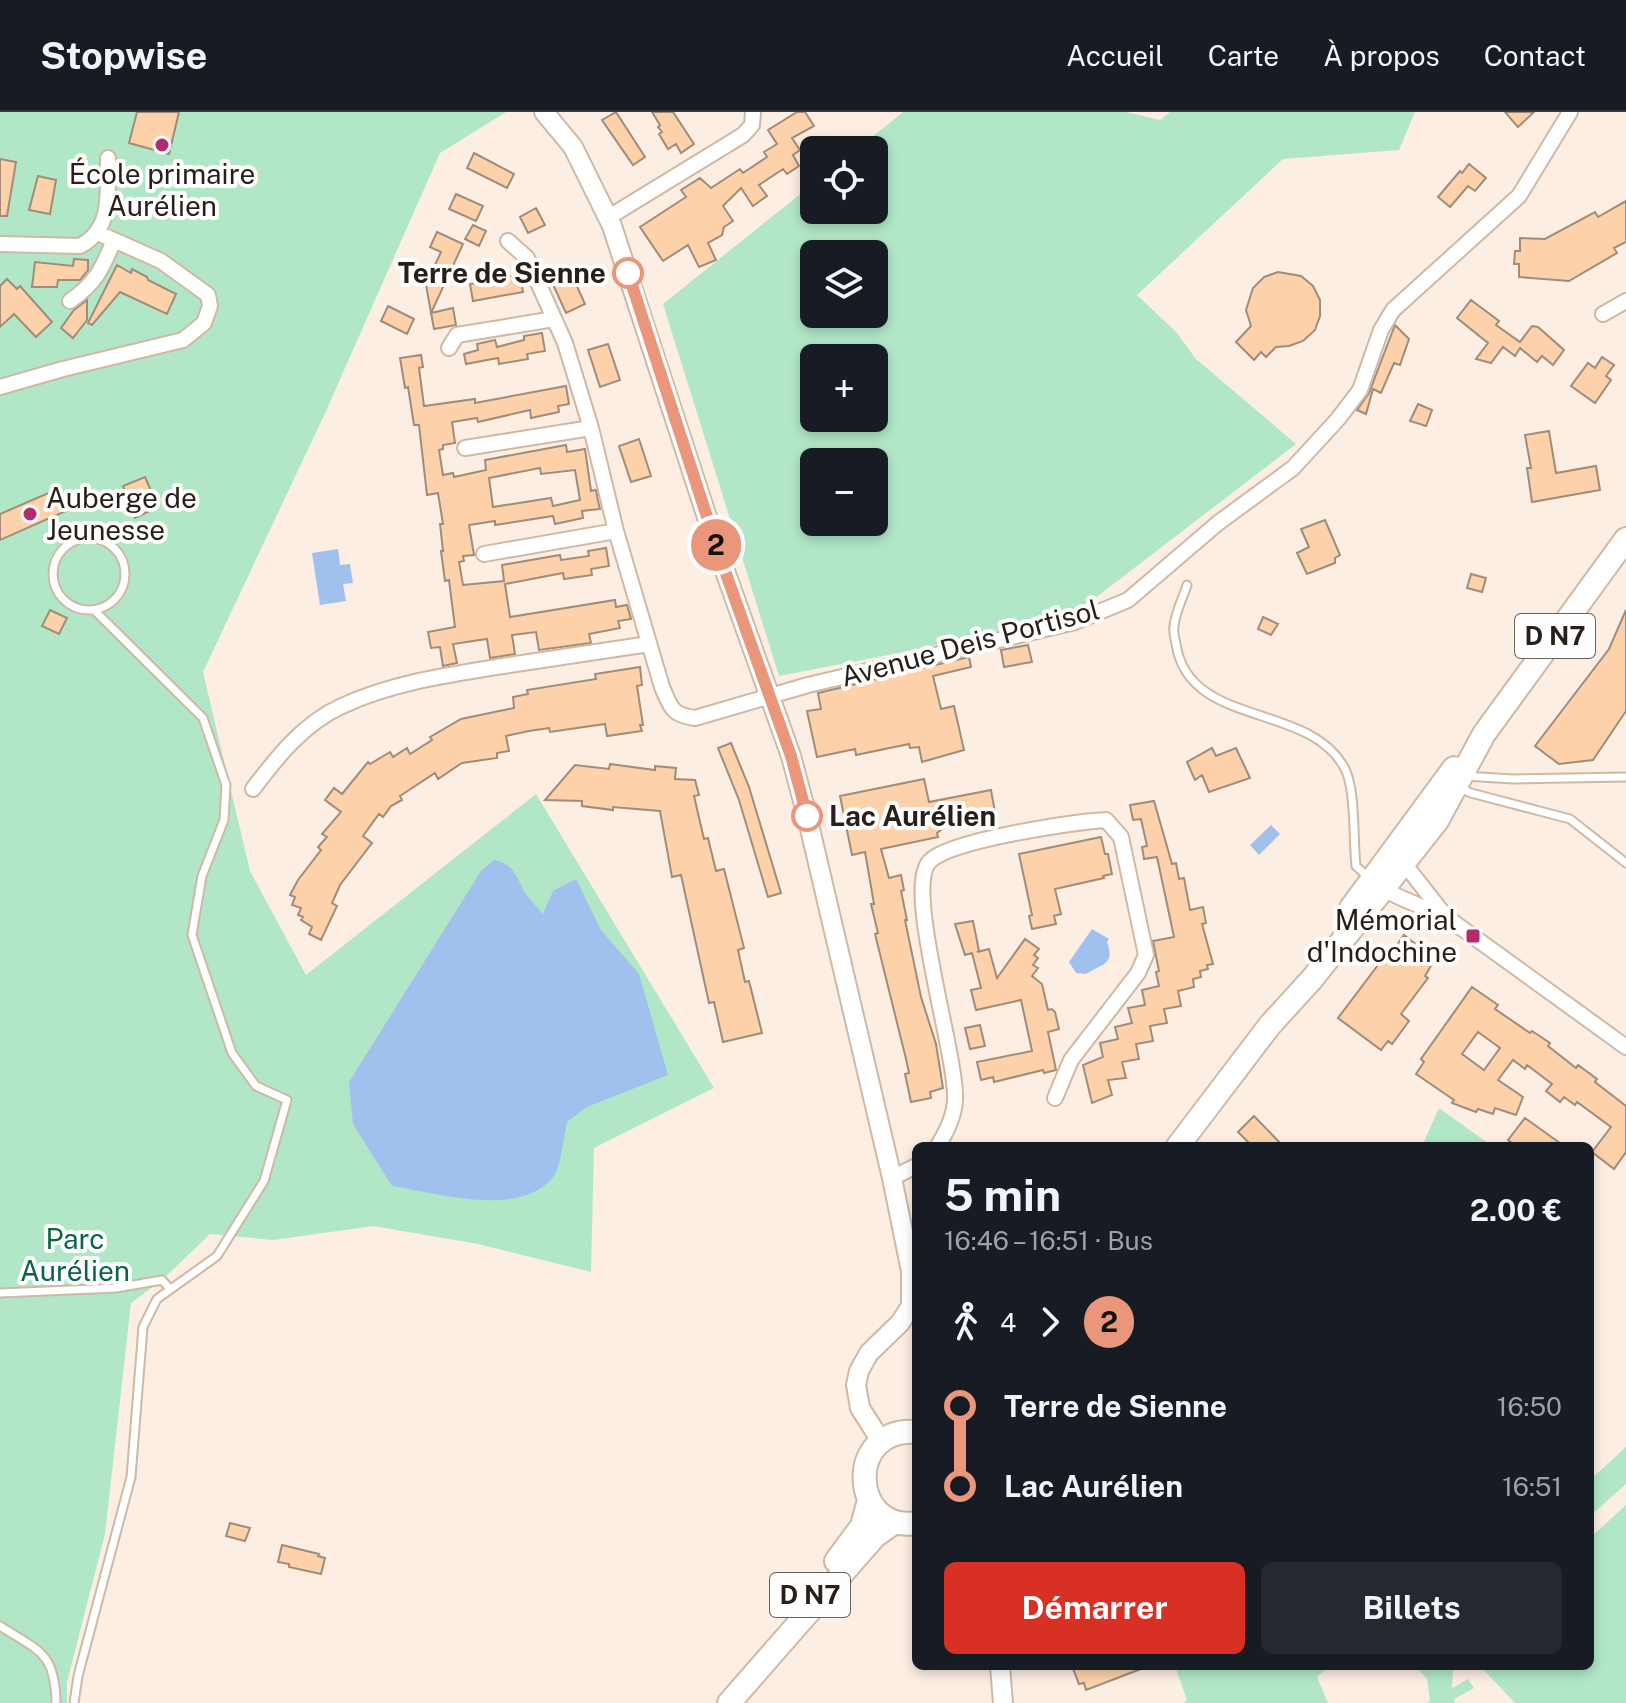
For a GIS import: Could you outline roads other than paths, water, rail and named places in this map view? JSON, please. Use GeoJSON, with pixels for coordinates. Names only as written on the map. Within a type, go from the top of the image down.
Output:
{"type":"FeatureCollection","features":[{"type":"Feature","properties":{"kind":"main road"},"geometry":{"type":"LineString","coordinates":[[544,112],[573,147],[609,217],[768,696],[791,756],[807,816],[911,1271],[911,1306],[900,1323],[869,1353],[859,1371],[856,1385],[860,1408],[881,1441]]}},
{"type":"Feature","properties":{"kind":"main road","name":"D N7"},"geometry":{"type":"LineString","coordinates":[[1181,1142],[1270,1025],[1303,973],[1395,862],[1626,539]]}},
{"type":"Feature","properties":{"kind":"main road"},"geometry":{"type":"LineString","coordinates":[[906,1522],[876,1509],[869,1500],[863,1473],[867,1460],[881,1441],[894,1434],[912,1432]]}},
{"type":"Feature","properties":{"kind":"main road","name":"D N7"},"geometry":{"type":"LineString","coordinates":[[736,1695],[862,1526],[869,1500]]}},
{"type":"Feature","properties":{"kind":"main road","name":"D N7"},"geometry":{"type":"LineString","coordinates":[[736,1695],[875,1536],[906,1522]]}},
{"type":"Feature","properties":{"kind":"main road"},"geometry":{"type":"LineString","coordinates":[[1000,1670],[1003,1703]]}},
{"type":"Feature","properties":{"kind":"street"},"geometry":{"type":"LineString","coordinates":[[609,217],[743,135],[752,125],[753,112]]}},
{"type":"Feature","properties":{"kind":"street","name":"Avenue Deis Portisol"},"geometry":{"type":"LineString","coordinates":[[649,644],[670,707],[680,716],[695,718],[768,696],[1075,622],[1128,600],[1218,523],[1293,468],[1338,419],[1360,390],[1381,330],[1393,310],[1519,196],[1570,112]]}},
{"type":"Feature","properties":{"kind":"street"},"geometry":{"type":"LineString","coordinates":[[0,244],[80,246],[98,233],[106,217],[108,158]]}},
{"type":"Feature","properties":{"kind":"street"},"geometry":{"type":"LineString","coordinates":[[0,387],[183,340],[204,323],[210,306],[208,295],[161,261],[98,233]]}},
{"type":"Feature","properties":{"kind":"street"},"geometry":{"type":"LineString","coordinates":[[70,301],[90,288],[114,240]]}},
{"type":"Feature","properties":{"kind":"street"},"geometry":{"type":"LineString","coordinates":[[253,789],[276,758],[300,734],[340,706],[390,689],[453,674],[649,644],[565,343],[527,258],[508,241]]}},
{"type":"Feature","properties":{"kind":"street"},"geometry":{"type":"LineString","coordinates":[[1603,314],[1626,301]]}},
{"type":"Feature","properties":{"kind":"street"},"geometry":{"type":"LineString","coordinates":[[449,348],[457,335],[554,319]]}},
{"type":"Feature","properties":{"kind":"street"},"geometry":{"type":"LineString","coordinates":[[465,448],[591,428]]}},
{"type":"Feature","properties":{"kind":"street"},"geometry":{"type":"LineString","coordinates":[[484,554],[616,531]]}},
{"type":"Feature","properties":{"kind":"street"},"geometry":{"type":"LineString","coordinates":[[940,1142],[949,1128],[955,1096],[929,946],[922,882],[927,862],[947,849],[1069,822],[1106,820],[1121,837],[1146,955],[1138,973],[1071,1060],[1055,1098]]}},
{"type":"Feature","properties":{"kind":"street"},"geometry":{"type":"LineString","coordinates":[[1395,862],[1410,871],[1449,919]]}},
{"type":"Feature","properties":{"kind":"street"},"geometry":{"type":"LineString","coordinates":[[1378,885],[1394,896],[1449,919],[1626,1047]]}},
{"type":"Feature","properties":{"kind":"street"},"geometry":{"type":"LineString","coordinates":[[892,1178],[912,1168]]}},
{"type":"Feature","properties":{"kind":"lane"},"geometry":{"type":"LineString","coordinates":[[74,1703],[78,1676],[131,1477],[143,1327],[157,1299],[217,1256],[264,1181],[287,1100],[256,1086],[232,1053],[192,935],[202,876],[224,820],[226,785],[203,718],[94,610],[71,606],[62,599],[53,577],[54,565],[66,546],[88,538],[111,546],[124,565],[125,577],[115,599],[94,610]]}},
{"type":"Feature","properties":{"kind":"lane"},"geometry":{"type":"LineString","coordinates":[[1187,585],[1173,627],[1178,658],[1195,686],[1239,708],[1317,738],[1335,754],[1346,770],[1351,789],[1356,866],[1378,885]]}},
{"type":"Feature","properties":{"kind":"lane"},"geometry":{"type":"LineString","coordinates":[[1453,779],[1626,777]]}},
{"type":"Feature","properties":{"kind":"lane"},"geometry":{"type":"LineString","coordinates":[[1453,779],[1471,793],[1570,819],[1626,863]]}},
{"type":"Feature","properties":{"kind":"lane"},"geometry":{"type":"LineString","coordinates":[[0,1293],[116,1288],[162,1280],[170,1289]]}},
{"type":"Feature","properties":{"kind":"lane"},"geometry":{"type":"LineString","coordinates":[[4,1628],[46,1655],[56,1680],[56,1703]]}},
{"type":"Feature","properties":{"kind":"water"},"geometry":{"type":"Polygon","coordinates":[[[338,549],[340,565],[350,564],[353,583],[343,584],[346,601],[320,605],[312,553],[338,549]]]}},
{"type":"Feature","properties":{"kind":"water"},"geometry":{"type":"Polygon","coordinates":[[[1271,825],[1280,834],[1259,855],[1250,845],[1271,825]]]}},
{"type":"Feature","properties":{"kind":"water"},"geometry":{"type":"Polygon","coordinates":[[[494,860],[510,868],[543,914],[553,891],[576,879],[601,930],[639,974],[668,1075],[587,1107],[567,1122],[554,1176],[539,1189],[521,1197],[478,1200],[392,1186],[353,1124],[349,1082],[481,871],[494,860]]]}},
{"type":"Feature","properties":{"kind":"water"},"geometry":{"type":"Polygon","coordinates":[[[1092,929],[1109,939],[1108,960],[1086,974],[1076,973],[1069,962],[1092,929]]]}},
{"type":"Feature","properties":{"kind":"place","name":"École primaire Aurélien"},"geometry":{"type":"Point","coordinates":[162,145]}},
{"type":"Feature","properties":{"kind":"place","name":"Terre de Sienne"},"geometry":{"type":"Point","coordinates":[628,273]}},
{"type":"Feature","properties":{"kind":"place","name":"Auberge de Jeunesse"},"geometry":{"type":"Point","coordinates":[30,514]}},
{"type":"Feature","properties":{"kind":"place","name":"Lac Aurélien"},"geometry":{"type":"Point","coordinates":[807,816]}},
{"type":"Feature","properties":{"kind":"place","name":"Mémorial d'Indochine"},"geometry":{"type":"Point","coordinates":[1473,936]}},
{"type":"Feature","properties":{"kind":"park label","name":"Parc Aurélien"},"geometry":{"type":"Point","coordinates":[75,1255]}}]}
